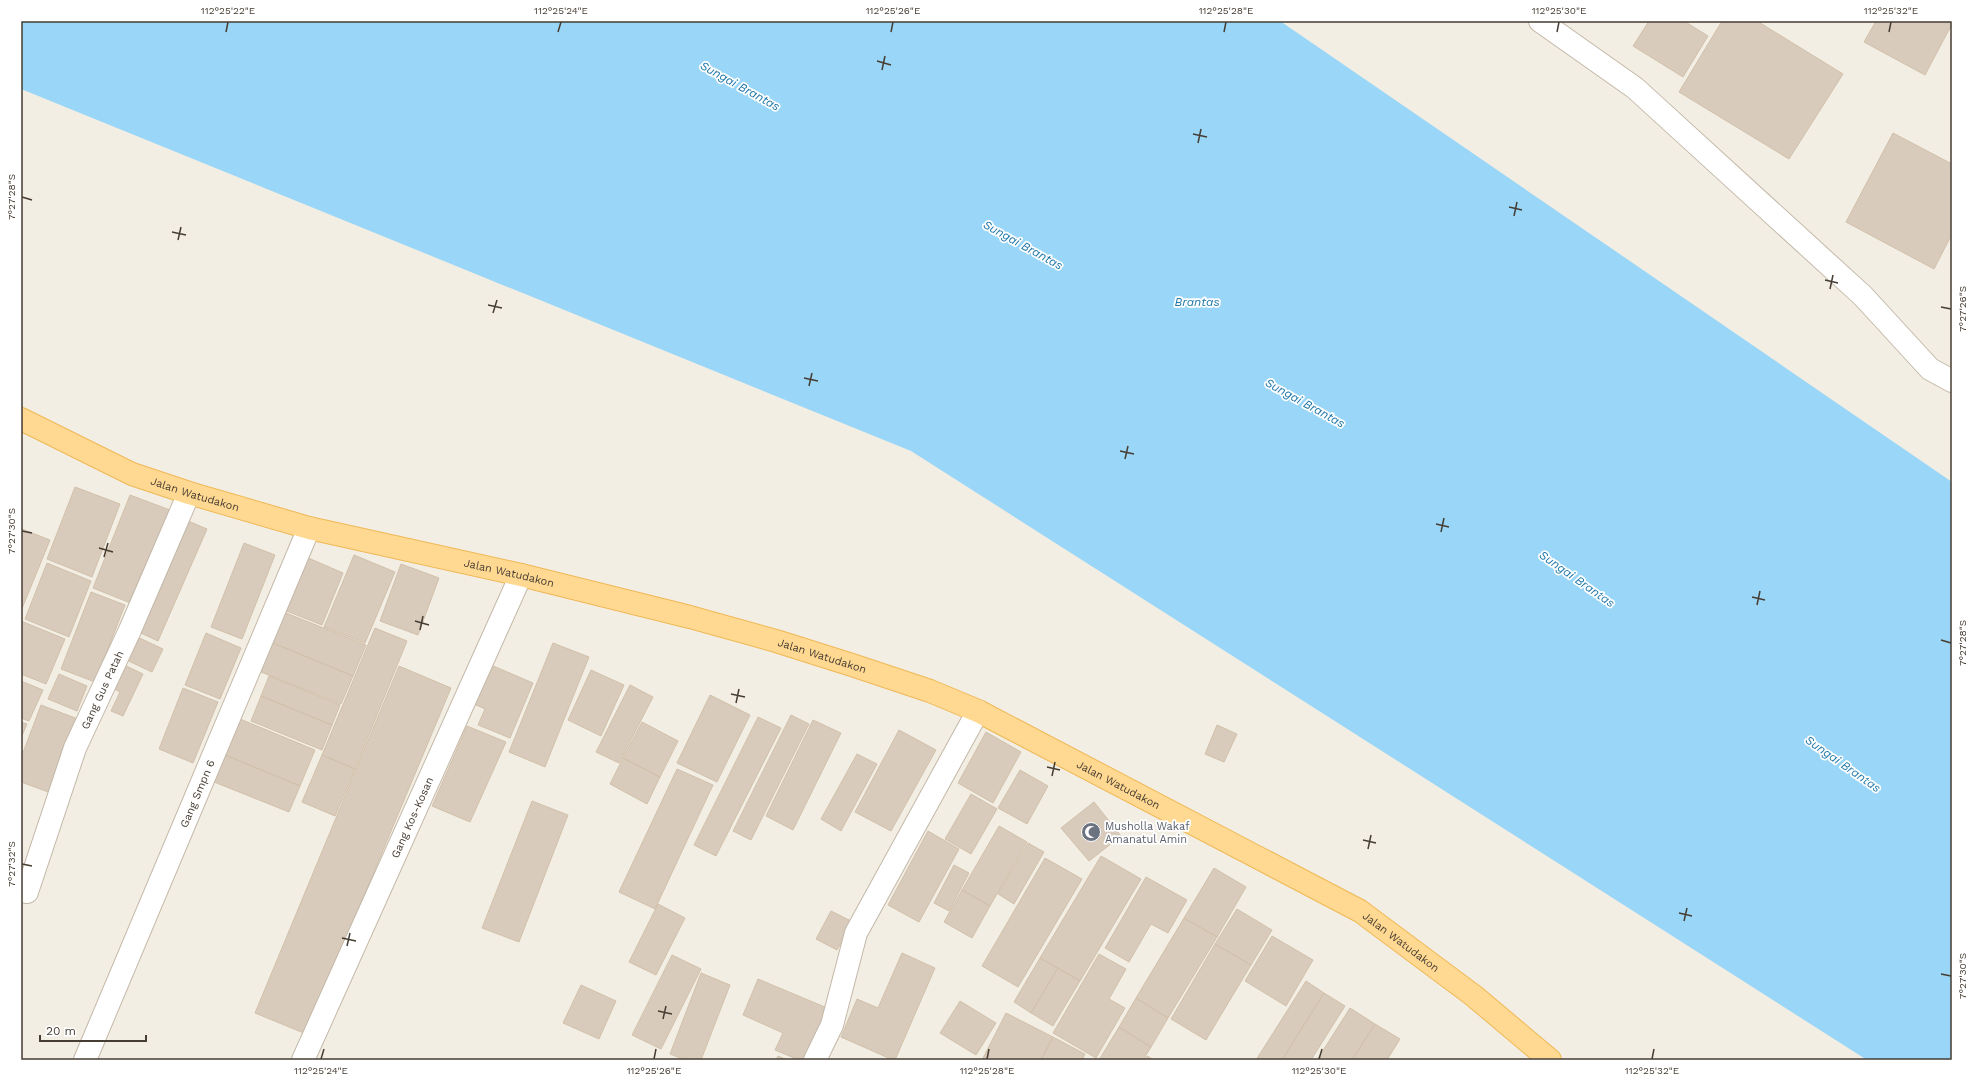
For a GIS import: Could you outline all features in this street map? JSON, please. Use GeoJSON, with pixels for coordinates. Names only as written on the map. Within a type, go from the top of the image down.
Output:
{"type":"FeatureCollection","features":[{"type":"Feature","properties":{"kind":"main road","name":"Jalan Watudakon"},"geometry":{"type":"LineString","coordinates":[[21,419],[132,474],[189,493],[309,528],[521,575],[690,617],[776,641],[930,692],[978,711],[1360,911],[1474,996],[1550,1060]]}},
{"type":"Feature","properties":{"kind":"street"},"geometry":{"type":"LineString","coordinates":[[1540,21],[1635,88],[1863,296],[1930,369],[1952,381]]}},
{"type":"Feature","properties":{"kind":"street","name":"Gang Gus Patah"},"geometry":{"type":"LineString","coordinates":[[27,892],[75,748],[130,630],[189,493]]}},
{"type":"Feature","properties":{"kind":"street","name":"Gang Smpn 6"},"geometry":{"type":"LineString","coordinates":[[84,1060],[309,528]]}},
{"type":"Feature","properties":{"kind":"street","name":"Gang Kos-Kosan"},"geometry":{"type":"LineString","coordinates":[[304,1060],[521,575]]}},
{"type":"Feature","properties":{"kind":"street"},"geometry":{"type":"LineString","coordinates":[[815,1060],[832,1025],[856,933],[978,711]]}},
{"type":"Feature","properties":{"kind":"water","name":"Brantas"},"geometry":{"type":"Polygon","coordinates":[[[21,21],[1280,21],[1952,482],[1952,1060],[1867,1060],[911,451],[21,89],[21,21]]]}},
{"type":"Feature","properties":{"kind":"building"},"geometry":{"type":"Polygon","coordinates":[[[1649,21],[1684,21],[1708,36],[1683,77],[1633,46],[1649,21]]]}},
{"type":"Feature","properties":{"kind":"building"},"geometry":{"type":"Polygon","coordinates":[[[1722,21],[1757,21],[1843,74],[1789,159],[1679,92],[1722,21]]]}},
{"type":"Feature","properties":{"kind":"building"},"geometry":{"type":"Polygon","coordinates":[[[1876,21],[1952,21],[1952,24],[1925,75],[1864,42],[1876,21]]]}},
{"type":"Feature","properties":{"kind":"building"},"geometry":{"type":"Polygon","coordinates":[[[1893,133],[1952,164],[1952,234],[1934,269],[1846,222],[1893,133]]]}},
{"type":"Feature","properties":{"kind":"building"},"geometry":{"type":"Polygon","coordinates":[[[75,487],[120,504],[92,577],[47,559],[75,487]]]}},
{"type":"Feature","properties":{"kind":"building"},"geometry":{"type":"Polygon","coordinates":[[[130,495],[170,510],[133,604],[93,588],[130,495]]]}},
{"type":"Feature","properties":{"kind":"building"},"geometry":{"type":"Polygon","coordinates":[[[181,518],[207,529],[158,641],[132,629],[181,518]]]}},
{"type":"Feature","properties":{"kind":"building"},"geometry":{"type":"Polygon","coordinates":[[[22,529],[50,540],[21,611],[21,531],[22,529]]]}},
{"type":"Feature","properties":{"kind":"building"},"geometry":{"type":"Polygon","coordinates":[[[244,543],[275,555],[242,639],[211,627],[244,543]]]}},
{"type":"Feature","properties":{"kind":"building"},"geometry":{"type":"Polygon","coordinates":[[[354,555],[395,572],[365,643],[324,627],[354,555]]]}},
{"type":"Feature","properties":{"kind":"building"},"geometry":{"type":"Polygon","coordinates":[[[306,557],[343,573],[322,625],[284,610],[306,557]]]}},
{"type":"Feature","properties":{"kind":"building"},"geometry":{"type":"Polygon","coordinates":[[[47,563],[91,581],[69,637],[25,619],[47,563]]]}},
{"type":"Feature","properties":{"kind":"building"},"geometry":{"type":"Polygon","coordinates":[[[401,564],[439,578],[418,635],[380,621],[401,564]]]}},
{"type":"Feature","properties":{"kind":"building"},"geometry":{"type":"Polygon","coordinates":[[[91,592],[125,605],[95,682],[61,669],[91,592]]]}},
{"type":"Feature","properties":{"kind":"building"},"geometry":{"type":"Polygon","coordinates":[[[281,611],[366,645],[353,676],[268,641],[281,611]]]}},
{"type":"Feature","properties":{"kind":"building"},"geometry":{"type":"Polygon","coordinates":[[[21,621],[65,639],[46,684],[21,674],[21,621]]]}},
{"type":"Feature","properties":{"kind":"building"},"geometry":{"type":"Polygon","coordinates":[[[375,628],[407,641],[355,769],[322,755],[375,628]]]}},
{"type":"Feature","properties":{"kind":"building"},"geometry":{"type":"Polygon","coordinates":[[[129,633],[163,649],[152,672],[118,656],[129,633]]]}},
{"type":"Feature","properties":{"kind":"building"},"geometry":{"type":"Polygon","coordinates":[[[206,633],[241,648],[220,699],[185,685],[206,633]]]}},
{"type":"Feature","properties":{"kind":"building"},"geometry":{"type":"Polygon","coordinates":[[[268,641],[353,676],[341,704],[256,670],[268,641]]]}},
{"type":"Feature","properties":{"kind":"building"},"geometry":{"type":"Polygon","coordinates":[[[553,643],[589,657],[545,767],[509,752],[553,643]]]}},
{"type":"Feature","properties":{"kind":"building"},"geometry":{"type":"Polygon","coordinates":[[[116,661],[143,674],[123,716],[111,711],[120,692],[105,684],[116,661]]]}},
{"type":"Feature","properties":{"kind":"building"},"geometry":{"type":"Polygon","coordinates":[[[491,665],[533,683],[510,738],[478,725],[485,709],[474,704],[491,665]]]}},
{"type":"Feature","properties":{"kind":"building"},"geometry":{"type":"Polygon","coordinates":[[[399,666],[451,688],[306,1034],[255,1013],[399,666]]]}},
{"type":"Feature","properties":{"kind":"building"},"geometry":{"type":"Polygon","coordinates":[[[591,670],[624,685],[601,736],[568,720],[591,670]]]}},
{"type":"Feature","properties":{"kind":"building"},"geometry":{"type":"Polygon","coordinates":[[[59,674],[87,686],[77,711],[48,699],[59,674]]]}},
{"type":"Feature","properties":{"kind":"building"},"geometry":{"type":"Polygon","coordinates":[[[269,676],[340,705],[332,725],[261,696],[269,676]]]}},
{"type":"Feature","properties":{"kind":"building"},"geometry":{"type":"Polygon","coordinates":[[[21,681],[43,690],[29,721],[21,718],[21,681]]]}},
{"type":"Feature","properties":{"kind":"building"},"geometry":{"type":"Polygon","coordinates":[[[630,685],[653,697],[619,763],[596,752],[630,685]]]}},
{"type":"Feature","properties":{"kind":"building"},"geometry":{"type":"Polygon","coordinates":[[[183,688],[218,702],[193,763],[159,749],[183,688]]]}},
{"type":"Feature","properties":{"kind":"building"},"geometry":{"type":"Polygon","coordinates":[[[710,695],[750,715],[717,782],[677,763],[710,695]]]}},
{"type":"Feature","properties":{"kind":"building"},"geometry":{"type":"Polygon","coordinates":[[[261,696],[332,725],[322,750],[251,721],[261,696]]]}},
{"type":"Feature","properties":{"kind":"building"},"geometry":{"type":"Polygon","coordinates":[[[41,705],[78,719],[51,793],[21,782],[21,758],[41,705]]]}},
{"type":"Feature","properties":{"kind":"building"},"geometry":{"type":"Polygon","coordinates":[[[791,715],[809,724],[751,840],[733,831],[791,715]]]}},
{"type":"Feature","properties":{"kind":"building"},"geometry":{"type":"Polygon","coordinates":[[[758,717],[781,728],[716,856],[694,845],[758,717]]]}},
{"type":"Feature","properties":{"kind":"building"},"geometry":{"type":"Polygon","coordinates":[[[240,719],[315,750],[300,786],[225,755],[240,719]]]}},
{"type":"Feature","properties":{"kind":"building"},"geometry":{"type":"Polygon","coordinates":[[[813,720],[841,733],[793,830],[766,816],[813,720]]]}},
{"type":"Feature","properties":{"kind":"building"},"geometry":{"type":"Polygon","coordinates":[[[21,722],[27,724],[21,738],[21,722]]]}},
{"type":"Feature","properties":{"kind":"building"},"geometry":{"type":"Polygon","coordinates":[[[642,722],[678,741],[660,777],[623,758],[642,722]]]}},
{"type":"Feature","properties":{"kind":"building"},"geometry":{"type":"Polygon","coordinates":[[[1217,725],[1237,734],[1224,762],[1205,754],[1217,725]]]}},
{"type":"Feature","properties":{"kind":"building"},"geometry":{"type":"Polygon","coordinates":[[[467,726],[506,742],[470,822],[432,806],[467,726]]]}},
{"type":"Feature","properties":{"kind":"building"},"geometry":{"type":"Polygon","coordinates":[[[899,730],[936,750],[891,831],[855,812],[899,730]]]}},
{"type":"Feature","properties":{"kind":"building"},"geometry":{"type":"Polygon","coordinates":[[[986,732],[1021,752],[993,803],[958,783],[986,732]]]}},
{"type":"Feature","properties":{"kind":"building"},"geometry":{"type":"Polygon","coordinates":[[[857,754],[877,764],[841,831],[821,819],[857,754]]]}},
{"type":"Feature","properties":{"kind":"building"},"geometry":{"type":"Polygon","coordinates":[[[225,755],[300,786],[289,812],[214,782],[225,755]]]}},
{"type":"Feature","properties":{"kind":"building"},"geometry":{"type":"Polygon","coordinates":[[[322,755],[355,769],[335,816],[302,802],[322,755]]]}},
{"type":"Feature","properties":{"kind":"building"},"geometry":{"type":"Polygon","coordinates":[[[623,758],[660,777],[647,804],[610,784],[623,758]]]}},
{"type":"Feature","properties":{"kind":"building"},"geometry":{"type":"Polygon","coordinates":[[[677,769],[713,785],[655,909],[619,892],[677,769]]]}},
{"type":"Feature","properties":{"kind":"building"},"geometry":{"type":"Polygon","coordinates":[[[1020,770],[1048,786],[1027,824],[998,808],[1020,770]]]}},
{"type":"Feature","properties":{"kind":"building"},"geometry":{"type":"Polygon","coordinates":[[[971,794],[997,809],[971,854],[945,839],[971,794]]]}},
{"type":"Feature","properties":{"kind":"building"},"geometry":{"type":"Polygon","coordinates":[[[532,801],[568,815],[519,942],[482,928],[532,801]]]}},
{"type":"Feature","properties":{"kind":"building","name":"Musholla Wakaf Amanatul Amin"},"geometry":{"type":"Polygon","coordinates":[[[1094,802],[1121,836],[1089,861],[1061,828],[1094,802]]]}},
{"type":"Feature","properties":{"kind":"building"},"geometry":{"type":"Polygon","coordinates":[[[999,826],[1027,842],[990,906],[962,890],[999,826]]]}},
{"type":"Feature","properties":{"kind":"building"},"geometry":{"type":"Polygon","coordinates":[[[928,831],[959,849],[919,922],[888,905],[928,831]]]}},
{"type":"Feature","properties":{"kind":"building"},"geometry":{"type":"Polygon","coordinates":[[[1028,843],[1044,852],[1014,904],[998,894],[1028,843]]]}},
{"type":"Feature","properties":{"kind":"building"},"geometry":{"type":"Polygon","coordinates":[[[1101,856],[1141,879],[1080,981],[1040,958],[1101,856]]]}},
{"type":"Feature","properties":{"kind":"building"},"geometry":{"type":"Polygon","coordinates":[[[1045,858],[1082,879],[1018,987],[982,966],[1045,858]]]}},
{"type":"Feature","properties":{"kind":"building"},"geometry":{"type":"Polygon","coordinates":[[[954,865],[969,873],[949,911],[934,903],[954,865]]]}},
{"type":"Feature","properties":{"kind":"building"},"geometry":{"type":"Polygon","coordinates":[[[1214,868],[1246,887],[1217,937],[1184,918],[1214,868]]]}},
{"type":"Feature","properties":{"kind":"building"},"geometry":{"type":"Polygon","coordinates":[[[1146,877],[1187,900],[1168,933],[1151,924],[1129,962],[1105,948],[1146,877]]]}},
{"type":"Feature","properties":{"kind":"building"},"geometry":{"type":"Polygon","coordinates":[[[962,890],[990,906],[972,938],[944,922],[962,890]]]}},
{"type":"Feature","properties":{"kind":"building"},"geometry":{"type":"Polygon","coordinates":[[[658,904],[685,918],[656,975],[629,962],[658,904]]]}},
{"type":"Feature","properties":{"kind":"building"},"geometry":{"type":"Polygon","coordinates":[[[1237,909],[1272,930],[1251,965],[1215,944],[1237,909]]]}},
{"type":"Feature","properties":{"kind":"building"},"geometry":{"type":"Polygon","coordinates":[[[831,911],[853,922],[837,950],[816,939],[831,911]]]}},
{"type":"Feature","properties":{"kind":"building"},"geometry":{"type":"Polygon","coordinates":[[[1184,918],[1217,937],[1168,1018],[1136,998],[1184,918]]]}},
{"type":"Feature","properties":{"kind":"building"},"geometry":{"type":"Polygon","coordinates":[[[1272,936],[1313,960],[1286,1006],[1245,981],[1272,936]]]}},
{"type":"Feature","properties":{"kind":"building"},"geometry":{"type":"Polygon","coordinates":[[[1215,944],[1251,965],[1206,1040],[1171,1019],[1215,944]]]}},
{"type":"Feature","properties":{"kind":"building"},"geometry":{"type":"Polygon","coordinates":[[[902,953],[935,968],[895,1060],[893,1060],[841,1037],[857,999],[878,1008],[902,953]]]}},
{"type":"Feature","properties":{"kind":"building"},"geometry":{"type":"Polygon","coordinates":[[[1099,954],[1126,969],[1109,999],[1125,1008],[1096,1058],[1053,1033],[1099,954]]]}},
{"type":"Feature","properties":{"kind":"building"},"geometry":{"type":"Polygon","coordinates":[[[672,955],[701,969],[661,1049],[632,1035],[672,955]]]}},
{"type":"Feature","properties":{"kind":"building"},"geometry":{"type":"Polygon","coordinates":[[[1040,958],[1058,968],[1031,1013],[1014,1002],[1040,958]]]}},
{"type":"Feature","properties":{"kind":"building"},"geometry":{"type":"Polygon","coordinates":[[[1058,968],[1080,981],[1053,1026],[1031,1013],[1058,968]]]}},
{"type":"Feature","properties":{"kind":"building"},"geometry":{"type":"Polygon","coordinates":[[[701,973],[730,985],[701,1060],[685,1060],[670,1054],[701,973]]]}},
{"type":"Feature","properties":{"kind":"building"},"geometry":{"type":"Polygon","coordinates":[[[758,979],[832,1010],[811,1060],[799,1060],[775,1050],[783,1033],[743,1015],[758,979]]]}},
{"type":"Feature","properties":{"kind":"building"},"geometry":{"type":"Polygon","coordinates":[[[1306,981],[1324,993],[1282,1060],[1256,1060],[1306,981]]]}},
{"type":"Feature","properties":{"kind":"building"},"geometry":{"type":"Polygon","coordinates":[[[581,985],[616,1001],[599,1039],[563,1023],[581,985]]]}},
{"type":"Feature","properties":{"kind":"building"},"geometry":{"type":"Polygon","coordinates":[[[1324,993],[1345,1006],[1311,1060],[1282,1060],[1324,993]]]}},
{"type":"Feature","properties":{"kind":"building"},"geometry":{"type":"Polygon","coordinates":[[[1136,998],[1168,1018],[1151,1047],[1119,1027],[1136,998]]]}},
{"type":"Feature","properties":{"kind":"building"},"geometry":{"type":"Polygon","coordinates":[[[960,1001],[996,1023],[976,1055],[940,1033],[960,1001]]]}},
{"type":"Feature","properties":{"kind":"building"},"geometry":{"type":"Polygon","coordinates":[[[1350,1008],[1375,1024],[1352,1060],[1317,1060],[1350,1008]]]}},
{"type":"Feature","properties":{"kind":"building"},"geometry":{"type":"Polygon","coordinates":[[[1006,1013],[1053,1037],[1041,1060],[982,1060],[1006,1013]]]}},
{"type":"Feature","properties":{"kind":"building"},"geometry":{"type":"Polygon","coordinates":[[[1375,1024],[1400,1039],[1387,1060],[1352,1060],[1375,1024]]]}},
{"type":"Feature","properties":{"kind":"building"},"geometry":{"type":"Polygon","coordinates":[[[1119,1027],[1151,1047],[1143,1060],[1099,1060],[1119,1027]]]}},
{"type":"Feature","properties":{"kind":"building"},"geometry":{"type":"Polygon","coordinates":[[[1053,1037],[1085,1054],[1082,1060],[1041,1060],[1053,1037]]]}},
{"type":"Feature","properties":{"kind":"building"},"geometry":{"type":"Polygon","coordinates":[[[778,1056],[787,1060],[776,1060],[778,1056]]]}},
{"type":"Feature","properties":{"kind":"building"},"geometry":{"type":"Polygon","coordinates":[[[1147,1056],[1154,1060],[1145,1060],[1147,1056]]]}},
{"type":"Feature","properties":{"kind":"place","name":"Musholla Wakaf Amanatul Amin"},"geometry":{"type":"Point","coordinates":[1091,832]}},
{"type":"Feature","properties":{"kind":"water label","name":"Sungai Brantas"},"geometry":{"type":"Point","coordinates":[740,86]}},
{"type":"Feature","properties":{"kind":"water label","name":"Sungai Brantas"},"geometry":{"type":"Point","coordinates":[1023,245]}},
{"type":"Feature","properties":{"kind":"water label","name":"Sungai Brantas"},"geometry":{"type":"Point","coordinates":[1305,403]}},
{"type":"Feature","properties":{"kind":"water label","name":"Sungai Brantas"},"geometry":{"type":"Point","coordinates":[1577,579]}},
{"type":"Feature","properties":{"kind":"water label","name":"Sungai Brantas"},"geometry":{"type":"Point","coordinates":[1843,764]}}]}
